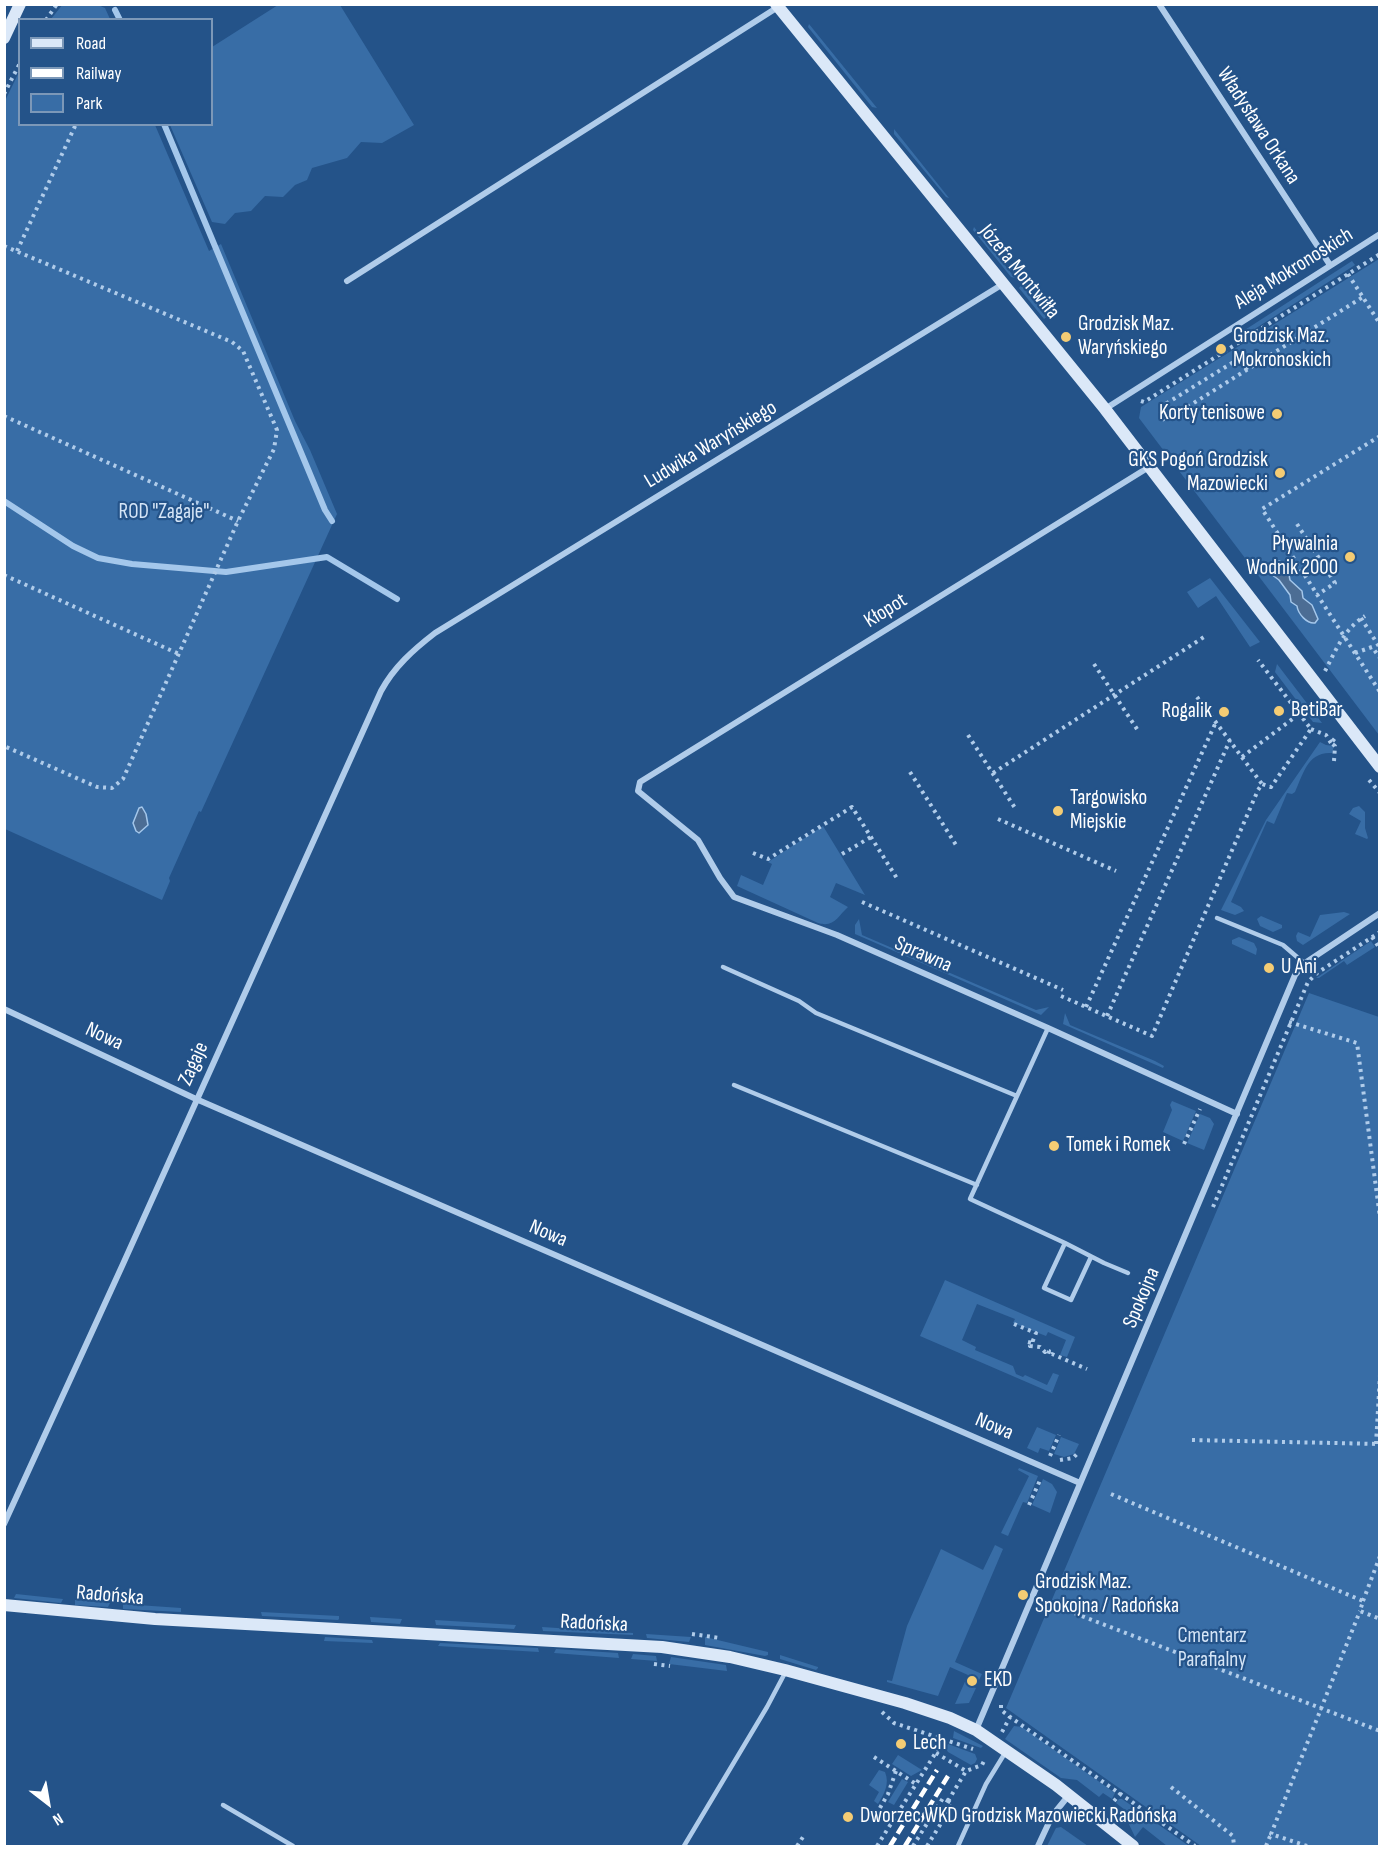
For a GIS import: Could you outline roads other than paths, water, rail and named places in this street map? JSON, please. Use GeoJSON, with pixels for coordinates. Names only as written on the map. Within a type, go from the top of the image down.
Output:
{"type":"FeatureCollection","features":[{"type":"Feature","properties":{"kind":"street"},"geometry":{"type":"LineString","coordinates":[[4,38],[20,4]]}},
{"type":"Feature","properties":{"kind":"street","name":"Władysława Orkana"},"geometry":{"type":"LineString","coordinates":[[1159,4],[1330,265]]}},
{"type":"Feature","properties":{"kind":"street"},"geometry":{"type":"LineString","coordinates":[[347,281],[777,6]]}},
{"type":"Feature","properties":{"kind":"street","name":"Józefa Montwiłła"},"geometry":{"type":"LineString","coordinates":[[777,6],[1105,409],[1380,767]]}},
{"type":"Feature","properties":{"kind":"street","name":"Aleja Mokronoskich"},"geometry":{"type":"LineString","coordinates":[[1105,409],[1380,234]]}},
{"type":"Feature","properties":{"kind":"street","name":"Ludwika Waryńskiego"},"geometry":{"type":"LineString","coordinates":[[435,633],[1003,284]]}},
{"type":"Feature","properties":{"kind":"street","name":"Kłopot"},"geometry":{"type":"LineString","coordinates":[[640,782],[1150,467]]}},
{"type":"Feature","properties":{"kind":"street","name":"Zagaje"},"geometry":{"type":"LineString","coordinates":[[4,1524],[381,691],[389,677],[409,654],[435,633]]}},
{"type":"Feature","properties":{"kind":"street","name":"Sprawna"},"geometry":{"type":"LineString","coordinates":[[640,782],[638,791],[698,840],[734,897],[837,935],[1237,1114]]}},
{"type":"Feature","properties":{"kind":"street","name":"Spokojna"},"geometry":{"type":"LineString","coordinates":[[976,1730],[1279,1017],[1293,979],[1304,963],[1380,914]]}},
{"type":"Feature","properties":{"kind":"street","name":"Nowa"},"geometry":{"type":"LineString","coordinates":[[4,1009],[196,1099],[1080,1483]]}},
{"type":"Feature","properties":{"kind":"street","name":"Radońska"},"geometry":{"type":"LineString","coordinates":[[4,1605],[155,1619],[662,1647],[730,1657],[926,1709],[976,1730],[1069,1795],[1133,1846]]}},
{"type":"Feature","properties":{"kind":"street"},"geometry":{"type":"LineString","coordinates":[[1038,1846],[1052,1816],[1069,1795]]}},
{"type":"Feature","properties":{"kind":"lane"},"geometry":{"type":"LineString","coordinates":[[1217,918],[1283,945],[1304,963]]}},
{"type":"Feature","properties":{"kind":"lane"},"geometry":{"type":"LineString","coordinates":[[723,967],[799,1001],[816,1014],[1017,1096]]}},
{"type":"Feature","properties":{"kind":"lane"},"geometry":{"type":"LineString","coordinates":[[1048,1028],[970,1200],[1128,1273]]}},
{"type":"Feature","properties":{"kind":"lane"},"geometry":{"type":"LineString","coordinates":[[734,1084],[977,1185]]}},
{"type":"Feature","properties":{"kind":"lane"},"geometry":{"type":"LineString","coordinates":[[1065,1242],[1044,1288],[1071,1300],[1090,1257]]}},
{"type":"Feature","properties":{"kind":"lane"},"geometry":{"type":"LineString","coordinates":[[684,1846],[767,1707],[785,1670]]}},
{"type":"Feature","properties":{"kind":"lane"},"geometry":{"type":"LineString","coordinates":[[958,1846],[986,1784],[1006,1750]]}},
{"type":"Feature","properties":{"kind":"lane"},"geometry":{"type":"LineString","coordinates":[[223,1805],[293,1846]]}},
{"type":"Feature","properties":{"kind":"waterway"},"geometry":{"type":"LineString","coordinates":[[115,10],[119,18]]}},
{"type":"Feature","properties":{"kind":"waterway"},"geometry":{"type":"LineString","coordinates":[[165,126],[325,510],[332,521]]}},
{"type":"Feature","properties":{"kind":"waterway"},"geometry":{"type":"LineString","coordinates":[[4,501],[73,546],[98,558],[132,564],[226,572],[327,557],[397,599]]}},
{"type":"Feature","properties":{"kind":"railway"},"geometry":{"type":"LineString","coordinates":[[890,1846],[937,1770]]}},
{"type":"Feature","properties":{"kind":"railway"},"geometry":{"type":"LineString","coordinates":[[905,1846],[948,1776]]}},
{"type":"Feature","properties":{"kind":"place","name":"Grodzisk Maz. Waryńskiego"},"geometry":{"type":"Point","coordinates":[1066,337]}},
{"type":"Feature","properties":{"kind":"place","name":"Grodzisk Maz. Mokronoskich"},"geometry":{"type":"Point","coordinates":[1221,349]}},
{"type":"Feature","properties":{"kind":"place","name":"Korty tenisowe"},"geometry":{"type":"Point","coordinates":[1277,414]}},
{"type":"Feature","properties":{"kind":"place","name":"GKS Pogoń Grodzisk Mazowiecki"},"geometry":{"type":"Point","coordinates":[1280,473]}},
{"type":"Feature","properties":{"kind":"place","name":"Pływalnia Wodnik 2000"},"geometry":{"type":"Point","coordinates":[1350,557]}},
{"type":"Feature","properties":{"kind":"place","name":"BetiBar"},"geometry":{"type":"Point","coordinates":[1279,711]}},
{"type":"Feature","properties":{"kind":"place","name":"Rogalik"},"geometry":{"type":"Point","coordinates":[1224,712]}},
{"type":"Feature","properties":{"kind":"place","name":"Targowisko Miejskie"},"geometry":{"type":"Point","coordinates":[1058,811]}},
{"type":"Feature","properties":{"kind":"place","name":"U Ani"},"geometry":{"type":"Point","coordinates":[1269,968]}},
{"type":"Feature","properties":{"kind":"place","name":"Tomek i Romek"},"geometry":{"type":"Point","coordinates":[1054,1146]}},
{"type":"Feature","properties":{"kind":"place","name":"Grodzisk Maz. Spokojna / Radońska"},"geometry":{"type":"Point","coordinates":[1023,1595]}},
{"type":"Feature","properties":{"kind":"place","name":"EKD"},"geometry":{"type":"Point","coordinates":[972,1681]}},
{"type":"Feature","properties":{"kind":"place","name":"Lech"},"geometry":{"type":"Point","coordinates":[901,1744]}},
{"type":"Feature","properties":{"kind":"place","name":"Dworzec WKD Grodzisk Mazowiecki Radońska"},"geometry":{"type":"Point","coordinates":[848,1817]}},
{"type":"Feature","properties":{"kind":"park label","name":"ROD \"Zagaje\""},"geometry":{"type":"Point","coordinates":[164,513]}},
{"type":"Feature","properties":{"kind":"park label","name":"Cmentarz Parafialny"},"geometry":{"type":"Point","coordinates":[1212,1649]}}]}
